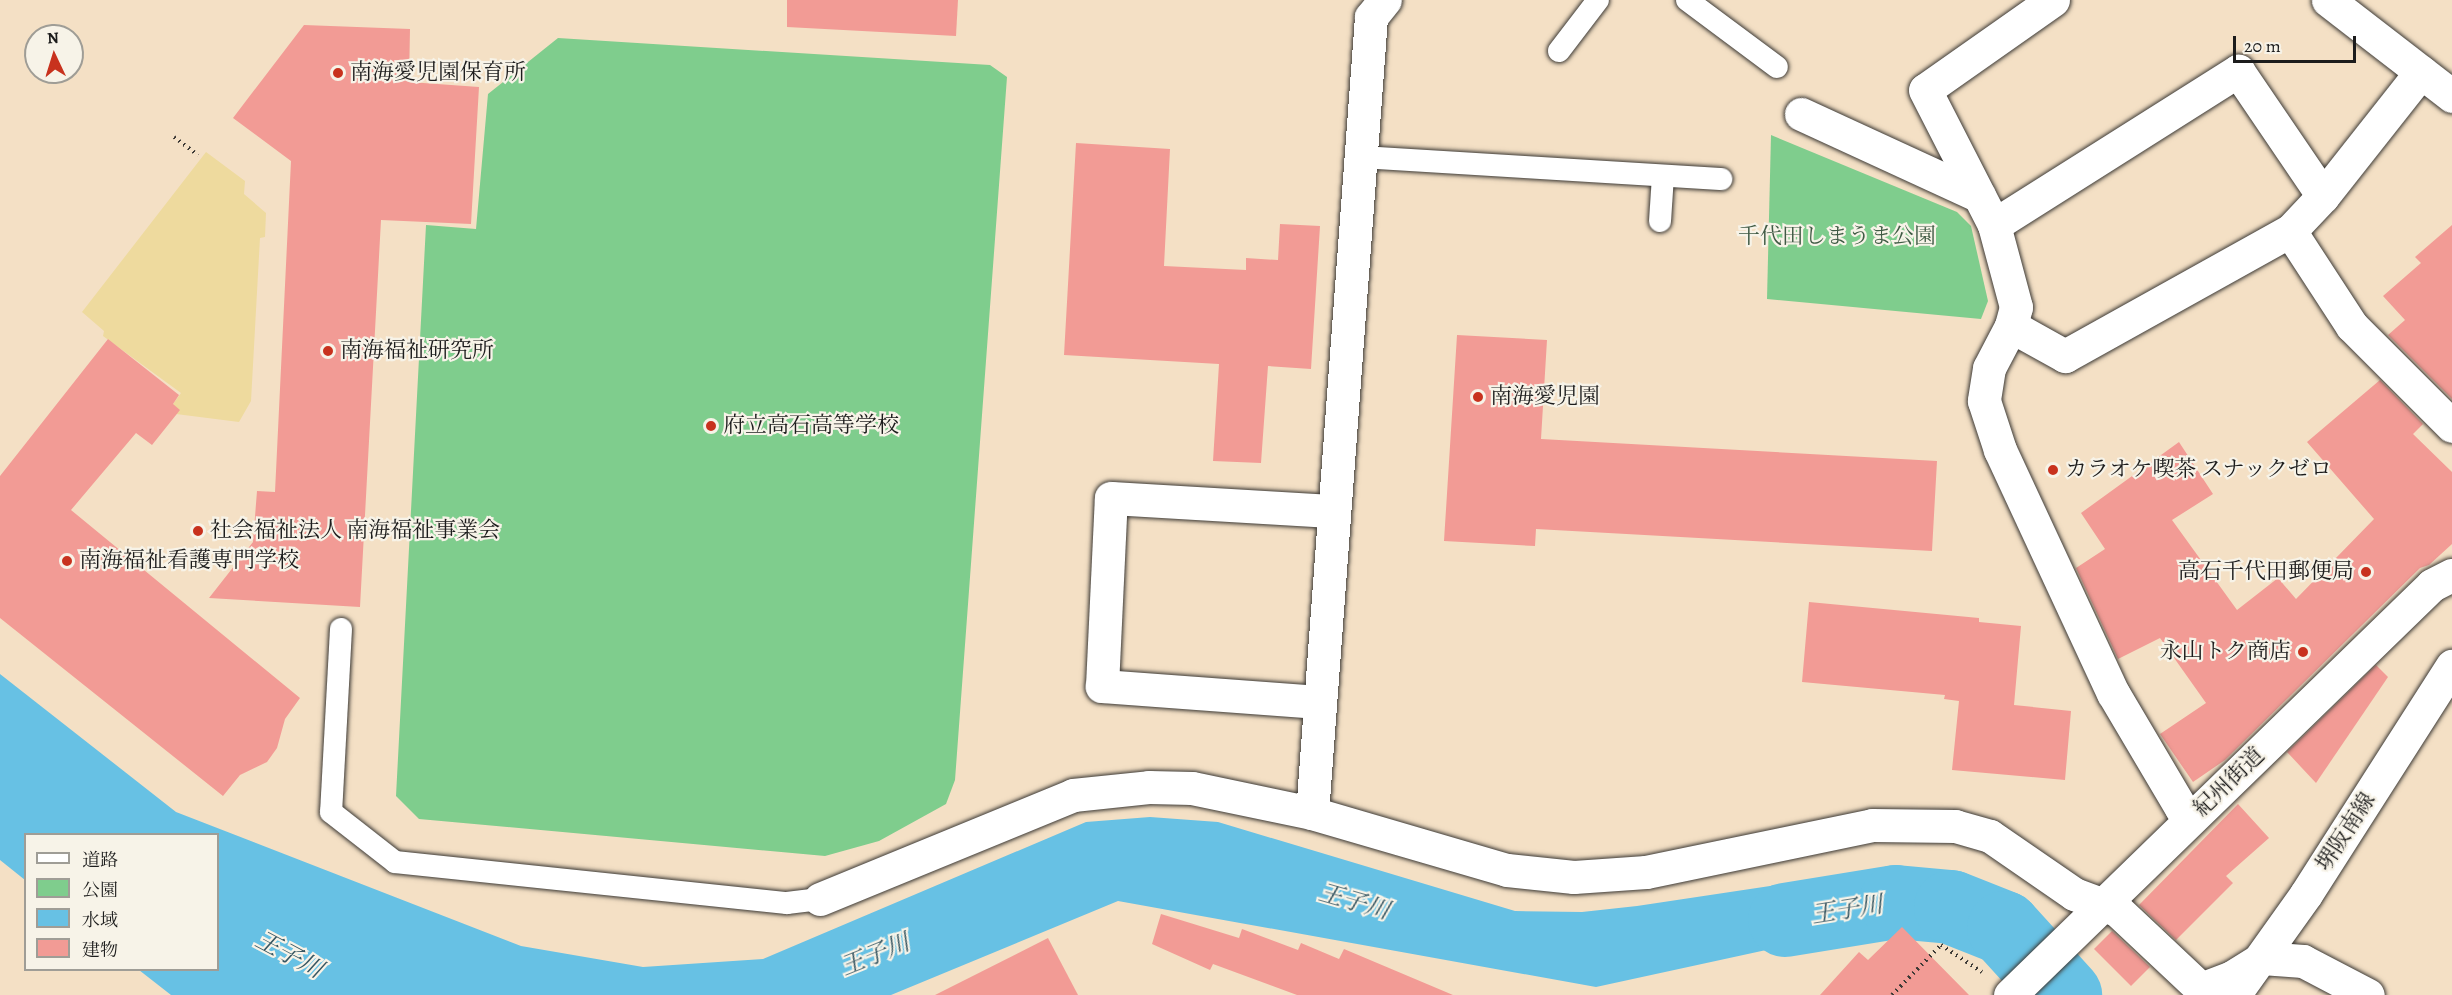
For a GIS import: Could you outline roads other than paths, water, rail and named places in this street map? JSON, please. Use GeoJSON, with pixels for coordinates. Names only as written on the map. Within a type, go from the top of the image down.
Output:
{"type":"FeatureCollection","features":[{"type":"Feature","properties":{"kind":"street"},"geometry":{"type":"LineString","coordinates":[[1312,813],[1332,511],[1371,18],[1385,0]]}},
{"type":"Feature","properties":{"kind":"street"},"geometry":{"type":"LineString","coordinates":[[2053,0],[1925,90],[1994,225],[2016,307],[2012,326],[1989,368],[1984,400],[2000,450],[2113,693],[2181,808],[2191,818]]}},
{"type":"Feature","properties":{"kind":"street"},"geometry":{"type":"LineString","coordinates":[[2328,0],[2452,96]]}},
{"type":"Feature","properties":{"kind":"street"},"geometry":{"type":"LineString","coordinates":[[1994,225],[2238,71],[2323,196]]}},
{"type":"Feature","properties":{"kind":"street"},"geometry":{"type":"LineString","coordinates":[[2012,326],[2065,356],[2290,231],[2323,196],[2421,72]]}},
{"type":"Feature","properties":{"kind":"street"},"geometry":{"type":"LineString","coordinates":[[1801,114],[1979,196]]}},
{"type":"Feature","properties":{"kind":"street"},"geometry":{"type":"LineString","coordinates":[[2290,231],[2352,326],[2452,426]]}},
{"type":"Feature","properties":{"kind":"street"},"geometry":{"type":"LineString","coordinates":[[1319,702],[1102,686],[1111,498],[1332,511]]}},
{"type":"Feature","properties":{"kind":"street","name":"紀州街道"},"geometry":{"type":"LineString","coordinates":[[2011,994],[2432,585],[2452,575]]}},
{"type":"Feature","properties":{"kind":"street","name":"堺阪南線"},"geometry":{"type":"LineString","coordinates":[[2234,995],[2262,958],[2452,666]]}},
{"type":"Feature","properties":{"kind":"street"},"geometry":{"type":"LineString","coordinates":[[820,899],[1072,795],[1149,787],[1192,788],[1312,813],[1507,870],[1574,877],[1646,872],[1872,825],[1955,826],[1990,836],[2074,894],[2117,910],[2201,989],[2232,977],[2262,958],[2303,961],[2368,995]]}},
{"type":"Feature","properties":{"kind":"lane"},"geometry":{"type":"LineString","coordinates":[[1558,51],[1598,0]]}},
{"type":"Feature","properties":{"kind":"lane"},"geometry":{"type":"LineString","coordinates":[[1687,0],[1777,68]]}},
{"type":"Feature","properties":{"kind":"lane"},"geometry":{"type":"LineString","coordinates":[[1360,157],[1721,179]]}},
{"type":"Feature","properties":{"kind":"lane"},"geometry":{"type":"LineString","coordinates":[[1660,221],[1663,176]]}},
{"type":"Feature","properties":{"kind":"lane"},"geometry":{"type":"LineString","coordinates":[[341,629],[331,812],[395,862],[787,903],[820,899]]}},
{"type":"Feature","properties":{"kind":"water"},"geometry":{"type":"Polygon","coordinates":[[[0,674],[176,812],[521,946],[643,967],[763,959],[1086,822],[1150,817],[1218,822],[1515,911],[1582,912],[1637,906],[1857,873],[1900,921],[1596,987],[1118,901],[891,995],[171,995],[140,971],[219,971],[219,833],[24,833],[24,879],[0,860],[0,674]]]}},
{"type":"Feature","properties":{"kind":"waterway","name":"王子川"},"geometry":{"type":"LineString","coordinates":[[1785,920],[1896,902],[1951,907],[2004,928],[2065,995]]}},
{"type":"Feature","properties":{"kind":"place","name":"南海愛児園保育所"},"geometry":{"type":"Point","coordinates":[338,73]}},
{"type":"Feature","properties":{"kind":"place","name":"南海福祉研究所"},"geometry":{"type":"Point","coordinates":[328,351]}},
{"type":"Feature","properties":{"kind":"place","name":"南海愛児園"},"geometry":{"type":"Point","coordinates":[1478,397]}},
{"type":"Feature","properties":{"kind":"place","name":"府立高石高等学校"},"geometry":{"type":"Point","coordinates":[711,426]}},
{"type":"Feature","properties":{"kind":"place","name":"カラオケ喫茶 スナックゼロ"},"geometry":{"type":"Point","coordinates":[2053,470]}},
{"type":"Feature","properties":{"kind":"place","name":"社会福祉法人 南海福祉事業会"},"geometry":{"type":"Point","coordinates":[198,531]}},
{"type":"Feature","properties":{"kind":"place","name":"南海福祉看護専門学校"},"geometry":{"type":"Point","coordinates":[67,561]}},
{"type":"Feature","properties":{"kind":"place","name":"高石千代田郵便局"},"geometry":{"type":"Point","coordinates":[2366,572]}},
{"type":"Feature","properties":{"kind":"place","name":"永山トク商店"},"geometry":{"type":"Point","coordinates":[2303,652]}},
{"type":"Feature","properties":{"kind":"park label","name":"千代田しまうま公園"},"geometry":{"type":"Point","coordinates":[1837,237]}}]}
